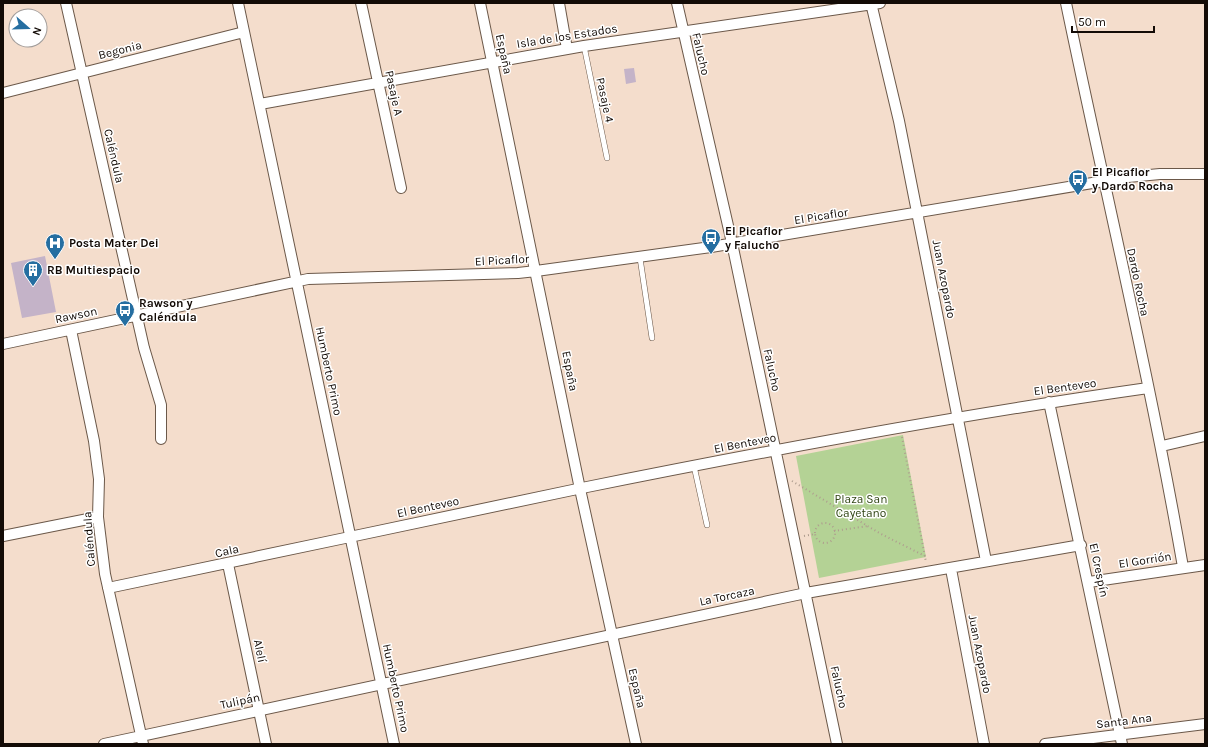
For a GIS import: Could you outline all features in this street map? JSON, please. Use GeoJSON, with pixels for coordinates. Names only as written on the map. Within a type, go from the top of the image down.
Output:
{"type":"FeatureCollection","features":[{"type":"Feature","properties":{"kind":"street","name":"Caléndula"},"geometry":{"type":"LineString","coordinates":[[66,3],[144,348],[161,405],[162,438]]}},
{"type":"Feature","properties":{"kind":"street","name":"Humberto Primo"},"geometry":{"type":"LineString","coordinates":[[238,3],[394,744]]}},
{"type":"Feature","properties":{"kind":"street","name":"Pasaje A"},"geometry":{"type":"LineString","coordinates":[[362,3],[401,188]]}},
{"type":"Feature","properties":{"kind":"street","name":"España"},"geometry":{"type":"LineString","coordinates":[[480,3],[580,489],[636,744]]}},
{"type":"Feature","properties":{"kind":"street"},"geometry":{"type":"LineString","coordinates":[[559,3],[567,49]]}},
{"type":"Feature","properties":{"kind":"street","name":"Falucho"},"geometry":{"type":"LineString","coordinates":[[677,3],[732,243],[837,744]]}},
{"type":"Feature","properties":{"kind":"street","name":"Isla de los Estados"},"geometry":{"type":"LineString","coordinates":[[260,104],[584,46],[874,3]]}},
{"type":"Feature","properties":{"kind":"street","name":"Juan Azopardo"},"geometry":{"type":"LineString","coordinates":[[874,3],[918,213],[986,562]]}},
{"type":"Feature","properties":{"kind":"street","name":"Dardo Rocha"},"geometry":{"type":"LineString","coordinates":[[1066,3],[1103,182],[1162,446],[1183,567]]}},
{"type":"Feature","properties":{"kind":"street","name":"Begonia"},"geometry":{"type":"LineString","coordinates":[[3,93],[244,32]]}},
{"type":"Feature","properties":{"kind":"street","name":"El Picaflor"},"geometry":{"type":"LineString","coordinates":[[296,280],[318,278],[518,273],[536,271],[640,258],[1146,175],[1205,174]]}},
{"type":"Feature","properties":{"kind":"street","name":"Rawson"},"geometry":{"type":"LineString","coordinates":[[3,344],[296,280]]}},
{"type":"Feature","properties":{"kind":"street","name":"Caléndula"},"geometry":{"type":"LineString","coordinates":[[71,330],[94,441],[99,479],[98,517],[108,588],[142,740]]}},
{"type":"Feature","properties":{"kind":"street","name":"El Benteveo"},"geometry":{"type":"LineString","coordinates":[[350,537],[775,450],[958,417],[1148,388]]}},
{"type":"Feature","properties":{"kind":"street","name":"El Crespín"},"geometry":{"type":"LineString","coordinates":[[1049,402],[1089,582],[1121,739]]}},
{"type":"Feature","properties":{"kind":"street"},"geometry":{"type":"LineString","coordinates":[[1162,446],[1205,436]]}},
{"type":"Feature","properties":{"kind":"street"},"geometry":{"type":"LineString","coordinates":[[3,536],[98,517]]}},
{"type":"Feature","properties":{"kind":"street","name":"Cala"},"geometry":{"type":"LineString","coordinates":[[108,588],[228,564],[350,537]]}},
{"type":"Feature","properties":{"kind":"street","name":"La Torcaza"},"geometry":{"type":"LineString","coordinates":[[382,685],[611,634],[806,593],[951,569],[1081,545]]}},
{"type":"Feature","properties":{"kind":"street","name":"Alelí"},"geometry":{"type":"LineString","coordinates":[[228,564],[266,744]]}},
{"type":"Feature","properties":{"kind":"street","name":"El Gorrión"},"geometry":{"type":"LineString","coordinates":[[1089,582],[1183,567],[1205,565]]}},
{"type":"Feature","properties":{"kind":"street","name":"Juan Azopardo"},"geometry":{"type":"LineString","coordinates":[[951,569],[984,744]]}},
{"type":"Feature","properties":{"kind":"street","name":"Tulipán"},"geometry":{"type":"LineString","coordinates":[[104,744],[142,740],[259,710],[382,685]]}},
{"type":"Feature","properties":{"kind":"street","name":"Santa Ana"},"geometry":{"type":"LineString","coordinates":[[1045,744],[1121,739],[1205,724]]}},
{"type":"Feature","properties":{"kind":"lane","name":"Pasaje 4"},"geometry":{"type":"LineString","coordinates":[[584,46],[607,158]]}},
{"type":"Feature","properties":{"kind":"lane"},"geometry":{"type":"LineString","coordinates":[[640,258],[652,338]]}},
{"type":"Feature","properties":{"kind":"lane"},"geometry":{"type":"LineString","coordinates":[[694,466],[707,525]]}},
{"type":"Feature","properties":{"kind":"path"},"geometry":{"type":"LineString","coordinates":[[900,428],[928,573]]}},
{"type":"Feature","properties":{"kind":"path"},"geometry":{"type":"LineString","coordinates":[[780,475],[868,526],[925,556]]}},
{"type":"Feature","properties":{"kind":"path"},"geometry":{"type":"LineString","coordinates":[[823,523],[830,525],[834,531],[833,539],[828,542],[819,541],[815,536],[817,526],[823,523]]}},
{"type":"Feature","properties":{"kind":"path"},"geometry":{"type":"LineString","coordinates":[[834,531],[868,526]]}},
{"type":"Feature","properties":{"kind":"green space","name":"Plaza San Cayetano"},"geometry":{"type":"Polygon","coordinates":[[[903,435],[926,557],[819,578],[796,456],[903,435]]]}},
{"type":"Feature","properties":{"kind":"building"},"geometry":{"type":"Polygon","coordinates":[[[634,68],[636,82],[626,84],[624,69],[634,68]]]}},
{"type":"Feature","properties":{"kind":"building","name":"RB Multiespacio"},"geometry":{"type":"Polygon","coordinates":[[[45,256],[56,312],[22,318],[11,263],[45,256]]]}},
{"type":"Feature","properties":{"kind":"place","name":"El Picaflor y Dardo Rocha"},"geometry":{"type":"Point","coordinates":[1078,196]}},
{"type":"Feature","properties":{"kind":"place","name":"El Picaflor y Falucho"},"geometry":{"type":"Point","coordinates":[711,255]}},
{"type":"Feature","properties":{"kind":"place","name":"Posta Mater Dei"},"geometry":{"type":"Point","coordinates":[55,260]}},
{"type":"Feature","properties":{"kind":"place","name":"RB Multiespacio"},"geometry":{"type":"Point","coordinates":[33,287]}},
{"type":"Feature","properties":{"kind":"place","name":"Rawson y Caléndula"},"geometry":{"type":"Point","coordinates":[125,327]}}]}
